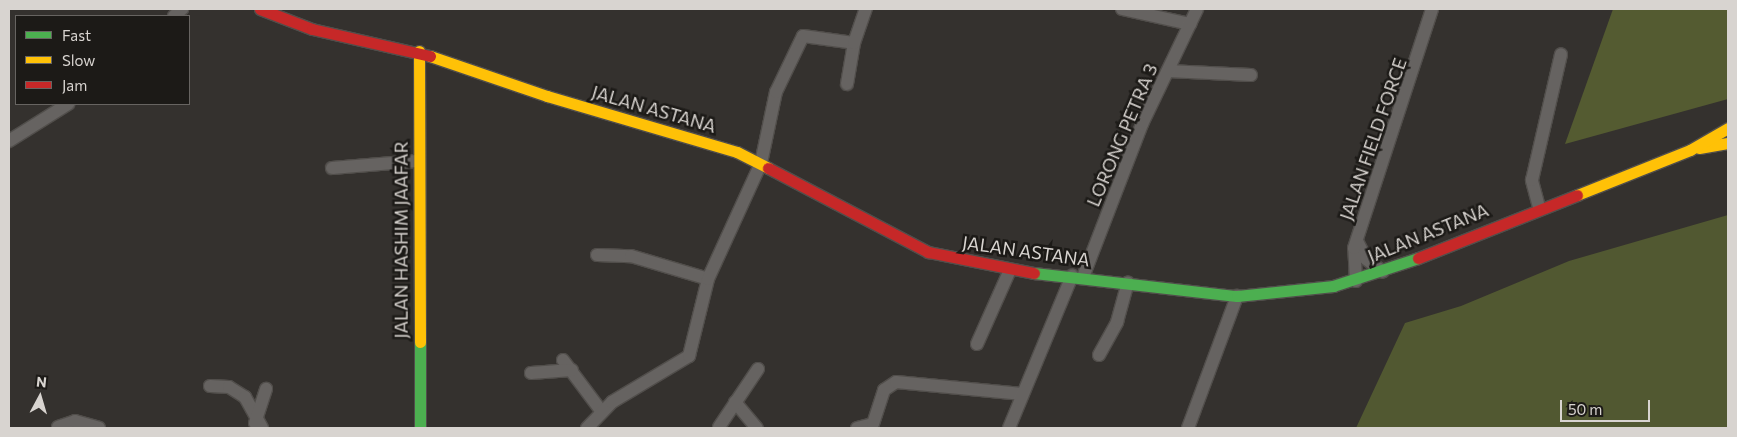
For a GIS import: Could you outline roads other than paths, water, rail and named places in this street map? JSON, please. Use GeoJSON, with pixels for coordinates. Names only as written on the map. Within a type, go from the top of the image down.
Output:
{"type":"FeatureCollection","features":[{"type":"Feature","properties":{"kind":"main road","name":"JALAN ASTANA"},"geometry":{"type":"LineString","coordinates":[[260,9],[286,22],[466,68],[761,163],[928,252],[1010,270],[1128,282],[1237,296],[1356,281],[1383,272],[1539,207],[1690,150],[1728,128]]}},
{"type":"Feature","properties":{"kind":"main road","name":"JALAN HASHIM JAAFAR"},"geometry":{"type":"LineString","coordinates":[[418,55],[417,161],[420,428]]}},
{"type":"Feature","properties":{"kind":"main road","name":"JALAN ASTANA"},"geometry":{"type":"LineString","coordinates":[[1690,150],[1728,143]]}},
{"type":"Feature","properties":{"kind":"street"},"geometry":{"type":"LineString","coordinates":[[847,84],[854,43],[866,9]]}},
{"type":"Feature","properties":{"kind":"street"},"geometry":{"type":"LineString","coordinates":[[1122,9],[1190,24]]}},
{"type":"Feature","properties":{"kind":"street","name":"LORONG PETRA 3"},"geometry":{"type":"LineString","coordinates":[[1009,428],[1022,394],[1077,277],[1197,9]]}},
{"type":"Feature","properties":{"kind":"street","name":"JALAN FIELD FORCE"},"geometry":{"type":"LineString","coordinates":[[1356,281],[1351,264],[1357,241],[1432,9]]}},
{"type":"Feature","properties":{"kind":"street"},"geometry":{"type":"LineString","coordinates":[[587,428],[602,412],[689,356],[708,279],[761,163],[776,92],[803,36],[854,43]]}},
{"type":"Feature","properties":{"kind":"street"},"geometry":{"type":"LineString","coordinates":[[1539,207],[1532,180],[1561,54]]}},
{"type":"Feature","properties":{"kind":"street"},"geometry":{"type":"LineString","coordinates":[[1168,71],[1251,75]]}},
{"type":"Feature","properties":{"kind":"street"},"geometry":{"type":"LineString","coordinates":[[9,141],[66,105]]}},
{"type":"Feature","properties":{"kind":"street"},"geometry":{"type":"LineString","coordinates":[[332,168],[417,161]]}},
{"type":"Feature","properties":{"kind":"street"},"geometry":{"type":"LineString","coordinates":[[1357,241],[1366,259],[1383,272]]}},
{"type":"Feature","properties":{"kind":"street"},"geometry":{"type":"LineString","coordinates":[[597,255],[631,256],[708,279]]}},
{"type":"Feature","properties":{"kind":"street"},"geometry":{"type":"LineString","coordinates":[[977,344],[1010,270]]}},
{"type":"Feature","properties":{"kind":"street"},"geometry":{"type":"LineString","coordinates":[[1099,355],[1117,322],[1128,282]]}},
{"type":"Feature","properties":{"kind":"street"},"geometry":{"type":"LineString","coordinates":[[1188,428],[1237,296]]}},
{"type":"Feature","properties":{"kind":"street"},"geometry":{"type":"LineString","coordinates":[[531,373],[567,365],[602,412]]}},
{"type":"Feature","properties":{"kind":"street"},"geometry":{"type":"LineString","coordinates":[[719,427],[758,369]]}},
{"type":"Feature","properties":{"kind":"street"},"geometry":{"type":"LineString","coordinates":[[857,428],[873,424],[884,390],[896,382],[1022,394]]}},
{"type":"Feature","properties":{"kind":"street"},"geometry":{"type":"LineString","coordinates":[[210,386],[229,387],[245,397],[257,425]]}},
{"type":"Feature","properties":{"kind":"street"},"geometry":{"type":"LineString","coordinates":[[257,425],[266,390]]}},
{"type":"Feature","properties":{"kind":"street"},"geometry":{"type":"LineString","coordinates":[[735,402],[757,428]]}},
{"type":"Feature","properties":{"kind":"street"},"geometry":{"type":"LineString","coordinates":[[58,426],[75,421],[99,428]]}}]}
